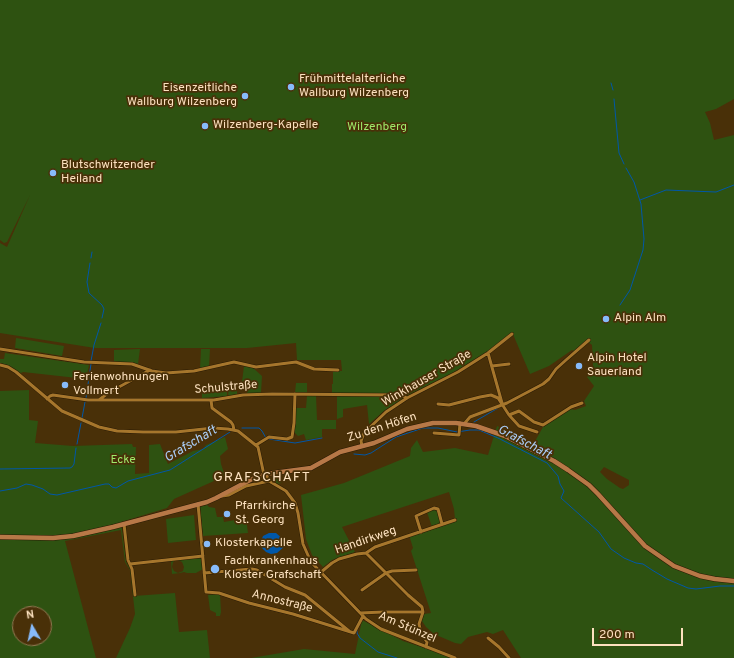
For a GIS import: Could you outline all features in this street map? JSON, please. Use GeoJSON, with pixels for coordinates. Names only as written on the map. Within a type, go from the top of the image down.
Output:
{"type":"FeatureCollection","features":[{"type":"Feature","properties":{"kind":"street","name":"Winkhauser Straße"},"geometry":{"type":"LineString","coordinates":[[362,446],[362,438],[366,431],[386,412],[407,398],[445,380],[488,353],[512,334]]}},
{"type":"Feature","properties":{"kind":"street"},"geometry":{"type":"LineString","coordinates":[[434,433],[459,435],[462,424],[470,416],[502,405],[547,381],[559,366],[589,340]]}},
{"type":"Feature","properties":{"kind":"street"},"geometry":{"type":"LineString","coordinates":[[0,349],[89,362],[132,364],[166,373],[184,372],[233,362],[254,367],[296,362],[314,369],[338,370]]}},
{"type":"Feature","properties":{"kind":"street"},"geometry":{"type":"LineString","coordinates":[[488,353],[502,405]]}},
{"type":"Feature","properties":{"kind":"street"},"geometry":{"type":"LineString","coordinates":[[492,366],[509,364]]}},
{"type":"Feature","properties":{"kind":"street"},"geometry":{"type":"LineString","coordinates":[[0,365],[11,368],[57,408],[88,423],[107,429],[128,432],[160,433],[213,428],[234,430],[242,433],[256,444],[259,450],[265,475],[269,481],[244,486],[229,495],[220,496]]}},
{"type":"Feature","properties":{"kind":"street"},"geometry":{"type":"LineString","coordinates":[[99,400],[114,389],[150,370]]}},
{"type":"Feature","properties":{"kind":"street","name":"Schulstraße"},"geometry":{"type":"LineString","coordinates":[[47,399],[53,395],[83,400],[211,400],[230,396],[256,394],[401,395],[407,398]]}},
{"type":"Feature","properties":{"kind":"street"},"geometry":{"type":"LineString","coordinates":[[256,444],[267,438],[288,439],[292,437],[295,394]]}},
{"type":"Feature","properties":{"kind":"street"},"geometry":{"type":"LineString","coordinates":[[438,404],[449,405],[480,396],[491,395],[498,398],[502,405],[521,427],[537,432]]}},
{"type":"Feature","properties":{"kind":"street"},"geometry":{"type":"LineString","coordinates":[[211,400],[212,408],[231,422],[234,430]]}},
{"type":"Feature","properties":{"kind":"street"},"geometry":{"type":"LineString","coordinates":[[510,415],[519,411],[534,422],[543,425],[571,407],[582,403]]}},
{"type":"Feature","properties":{"kind":"street","name":"Zu den Höfen"},"geometry":{"type":"LineString","coordinates":[[1,537],[64,537],[124,524],[198,504],[220,496],[246,480],[265,475],[309,468],[338,452],[374,443],[414,427],[438,423],[462,424],[486,429],[505,436],[554,461],[568,470],[589,485],[645,546],[674,566],[700,576],[734,581]]}},
{"type":"Feature","properties":{"kind":"street","name":"Am Stünzel"},"geometry":{"type":"LineString","coordinates":[[269,481],[286,491],[293,500],[298,510],[302,542],[311,562],[362,615],[380,629],[455,658]]}},
{"type":"Feature","properties":{"kind":"street","name":"Annostraße"},"geometry":{"type":"LineString","coordinates":[[198,504],[206,592],[219,593],[249,604],[300,616],[350,632]]}},
{"type":"Feature","properties":{"kind":"street"},"geometry":{"type":"LineString","coordinates":[[421,532],[416,516],[434,508],[438,509],[442,524]]}},
{"type":"Feature","properties":{"kind":"street","name":"Handirkweg"},"geometry":{"type":"LineString","coordinates":[[320,573],[337,560],[366,553],[374,547],[455,520]]}},
{"type":"Feature","properties":{"kind":"street"},"geometry":{"type":"LineString","coordinates":[[124,524],[128,560],[132,569],[135,595]]}},
{"type":"Feature","properties":{"kind":"street"},"geometry":{"type":"LineString","coordinates":[[366,553],[408,595],[422,606],[423,612],[419,624],[421,632],[427,642],[426,647]]}},
{"type":"Feature","properties":{"kind":"street"},"geometry":{"type":"LineString","coordinates":[[130,564],[203,556]]}},
{"type":"Feature","properties":{"kind":"street","name":"Annostraße"},"geometry":{"type":"LineString","coordinates":[[204,573],[256,569],[285,587],[305,595],[350,632]]}},
{"type":"Feature","properties":{"kind":"street"},"geometry":{"type":"LineString","coordinates":[[362,590],[386,573],[397,570],[416,570]]}},
{"type":"Feature","properties":{"kind":"street"},"geometry":{"type":"LineString","coordinates":[[350,632],[354,633],[362,615],[383,612],[423,612]]}},
{"type":"Feature","properties":{"kind":"street"},"geometry":{"type":"LineString","coordinates":[[488,638],[499,647],[508,658]]}},
{"type":"Feature","properties":{"kind":"green space","name":"Wilzenberg"},"geometry":{"type":"Polygon","coordinates":[[[0,0],[734,0],[734,99],[716,109],[705,112],[710,123],[714,140],[734,135],[734,658],[521,658],[503,630],[493,634],[487,632],[468,637],[461,644],[434,634],[422,621],[424,614],[431,613],[411,551],[413,548],[409,535],[432,527],[427,512],[434,510],[437,511],[440,524],[455,519],[449,492],[342,527],[355,552],[332,560],[323,567],[312,555],[306,539],[301,495],[344,483],[410,456],[411,448],[417,440],[423,452],[455,448],[488,455],[497,426],[534,443],[543,427],[570,409],[575,410],[586,406],[584,401],[594,386],[587,377],[595,369],[593,366],[592,345],[587,341],[574,351],[572,350],[549,366],[530,374],[512,332],[487,352],[452,373],[406,396],[385,410],[369,424],[367,405],[343,409],[343,417],[337,419],[337,394],[332,393],[332,384],[333,371],[342,371],[341,360],[297,360],[296,343],[247,348],[95,348],[0,333],[0,243],[7,247],[30,195],[7,242],[4,243],[0,240],[0,0]],[[604,467],[600,472],[607,479],[623,489],[629,485],[629,480],[604,467]]]}},
{"type":"Feature","properties":{"kind":"green space"},"geometry":{"type":"Polygon","coordinates":[[[16,338],[64,346],[62,356],[15,348],[16,338]]]}},
{"type":"Feature","properties":{"kind":"green space"},"geometry":{"type":"Polygon","coordinates":[[[140,349],[138,364],[114,362],[114,350],[140,349]]]}},
{"type":"Feature","properties":{"kind":"green space"},"geometry":{"type":"Polygon","coordinates":[[[201,349],[210,349],[209,367],[200,369],[201,349]]]}},
{"type":"Feature","properties":{"kind":"green space"},"geometry":{"type":"Polygon","coordinates":[[[5,353],[89,365],[86,379],[21,373],[7,365],[0,363],[0,359],[4,359],[5,353]]]}},
{"type":"Feature","properties":{"kind":"green space"},"geometry":{"type":"Polygon","coordinates":[[[244,366],[252,367],[262,376],[261,393],[247,394],[247,382],[242,382],[244,366]]]}},
{"type":"Feature","properties":{"kind":"green space"},"geometry":{"type":"Polygon","coordinates":[[[227,383],[227,396],[202,398],[202,385],[227,383]]]}},
{"type":"Feature","properties":{"kind":"green space"},"geometry":{"type":"Polygon","coordinates":[[[296,383],[307,383],[307,394],[295,393],[296,383]]]}},
{"type":"Feature","properties":{"kind":"green space"},"geometry":{"type":"Polygon","coordinates":[[[229,386],[237,386],[237,394],[228,396],[229,386]]]}},
{"type":"Feature","properties":{"kind":"green space","name":"Ecke"},"geometry":{"type":"Polygon","coordinates":[[[29,390],[29,420],[38,421],[35,443],[73,446],[132,444],[133,447],[136,447],[135,474],[149,473],[149,445],[160,444],[168,464],[193,451],[203,449],[206,445],[225,437],[228,449],[220,456],[225,476],[174,499],[167,508],[121,522],[126,562],[131,570],[134,596],[175,593],[179,632],[207,630],[210,658],[116,658],[135,614],[130,570],[125,562],[121,530],[65,541],[96,658],[0,658],[0,391],[29,390]]]}},
{"type":"Feature","properties":{"kind":"green space"},"geometry":{"type":"Polygon","coordinates":[[[307,396],[316,396],[317,420],[336,420],[336,429],[322,429],[322,437],[306,440],[304,434],[298,436],[294,432],[296,408],[306,408],[307,396]]]}},
{"type":"Feature","properties":{"kind":"green space"},"geometry":{"type":"Polygon","coordinates":[[[280,474],[282,482],[279,484],[273,481],[272,478],[273,476],[280,474]]]}},
{"type":"Feature","properties":{"kind":"green space"},"geometry":{"type":"Polygon","coordinates":[[[207,505],[215,508],[217,517],[223,517],[224,522],[246,518],[248,533],[203,536],[200,507],[207,505]]]}},
{"type":"Feature","properties":{"kind":"green space"},"geometry":{"type":"Polygon","coordinates":[[[194,515],[196,540],[168,543],[166,519],[194,515]]]}},
{"type":"Feature","properties":{"kind":"green space"},"geometry":{"type":"Polygon","coordinates":[[[200,558],[203,569],[196,573],[184,572],[180,573],[172,574],[171,561],[176,560],[173,562],[172,567],[174,571],[178,573],[183,571],[184,567],[182,562],[178,560],[200,558]]]}},
{"type":"Feature","properties":{"kind":"green space"},"geometry":{"type":"Polygon","coordinates":[[[220,594],[220,616],[216,616],[216,613],[210,610],[208,595],[220,594]]]}},
{"type":"Feature","properties":{"kind":"green space"},"geometry":{"type":"Polygon","coordinates":[[[362,620],[403,641],[455,658],[251,658],[304,649],[355,654],[362,620]]]}},
{"type":"Feature","properties":{"kind":"water"},"geometry":{"type":"Polygon","coordinates":[[[269,533],[276,533],[285,541],[285,546],[277,553],[271,554],[262,548],[261,541],[263,536],[269,533]]]}},
{"type":"Feature","properties":{"kind":"waterway"},"geometry":{"type":"LineString","coordinates":[[611,83],[613,90]]}},
{"type":"Feature","properties":{"kind":"waterway"},"geometry":{"type":"LineString","coordinates":[[614,99],[619,153],[624,164]]}},
{"type":"Feature","properties":{"kind":"waterway"},"geometry":{"type":"LineString","coordinates":[[620,305],[630,290],[643,250],[644,239],[641,204],[634,182],[626,168]]}},
{"type":"Feature","properties":{"kind":"waterway"},"geometry":{"type":"LineString","coordinates":[[640,200],[666,190],[716,192],[734,185]]}},
{"type":"Feature","properties":{"kind":"waterway"},"geometry":{"type":"LineString","coordinates":[[91,258],[92,252]]}},
{"type":"Feature","properties":{"kind":"waterway"},"geometry":{"type":"LineString","coordinates":[[90,263],[87,282],[89,293],[102,305],[104,309],[102,318]]}},
{"type":"Feature","properties":{"kind":"waterway"},"geometry":{"type":"LineString","coordinates":[[91,361],[101,323]]}},
{"type":"Feature","properties":{"kind":"waterway"},"geometry":{"type":"LineString","coordinates":[[86,398],[91,364]]}},
{"type":"Feature","properties":{"kind":"waterway"},"geometry":{"type":"LineString","coordinates":[[82,418],[85,402]]}},
{"type":"Feature","properties":{"kind":"waterway"},"geometry":{"type":"LineString","coordinates":[[474,422],[498,408]]}},
{"type":"Feature","properties":{"kind":"waterway"},"geometry":{"type":"LineString","coordinates":[[77,444],[81,423]]}},
{"type":"Feature","properties":{"kind":"waterway","name":"Grafschaft"},"geometry":{"type":"LineString","coordinates":[[242,428],[259,428],[266,438]]}},
{"type":"Feature","properties":{"kind":"waterway","name":"Grafschaft"},"geometry":{"type":"LineString","coordinates":[[354,454],[365,455],[371,453],[396,437],[423,428],[438,428],[457,432],[479,430],[547,463],[558,476],[564,491],[561,498],[599,532],[611,549],[624,558],[643,564],[667,579],[688,588],[696,589],[734,586]]}},
{"type":"Feature","properties":{"kind":"waterway","name":"Grafschaft"},"geometry":{"type":"LineString","coordinates":[[0,491],[17,488],[26,484],[43,489],[50,494],[57,495],[105,484],[109,484],[116,488],[128,481],[170,470],[230,432]]}},
{"type":"Feature","properties":{"kind":"waterway","name":"Grafschaft"},"geometry":{"type":"LineString","coordinates":[[269,439],[295,443],[322,438]]}},
{"type":"Feature","properties":{"kind":"waterway"},"geometry":{"type":"LineString","coordinates":[[0,469],[70,468],[74,464],[76,448]]}},
{"type":"Feature","properties":{"kind":"waterway"},"geometry":{"type":"LineString","coordinates":[[357,630],[360,638],[378,652],[397,658]]}},
{"type":"Feature","properties":{"kind":"place","name":"Frühmittelalterliche Wallburg Wilzenberg"},"geometry":{"type":"Point","coordinates":[291,87]}},
{"type":"Feature","properties":{"kind":"place","name":"Eisenzeitliche Wallburg Wilzenberg"},"geometry":{"type":"Point","coordinates":[245,96]}},
{"type":"Feature","properties":{"kind":"place","name":"Wilzenberg-Kapelle"},"geometry":{"type":"Point","coordinates":[205,126]}},
{"type":"Feature","properties":{"kind":"place","name":"Blutschwitzender Heiland"},"geometry":{"type":"Point","coordinates":[53,173]}},
{"type":"Feature","properties":{"kind":"place","name":"Alpin Alm"},"geometry":{"type":"Point","coordinates":[606,319]}},
{"type":"Feature","properties":{"kind":"place","name":"Alpin Hotel Sauerland"},"geometry":{"type":"Point","coordinates":[579,366]}},
{"type":"Feature","properties":{"kind":"place","name":"Ferienwohnungen Vollmert"},"geometry":{"type":"Point","coordinates":[65,385]}},
{"type":"Feature","properties":{"kind":"place","name":"Pfarrkirche St. Georg"},"geometry":{"type":"Point","coordinates":[227,514]}},
{"type":"Feature","properties":{"kind":"place","name":"Klosterkapelle"},"geometry":{"type":"Point","coordinates":[207,544]}},
{"type":"Feature","properties":{"kind":"place","name":"Fachkrankenhaus Kloster Grafschaft"},"geometry":{"type":"Point","coordinates":[215,569]}},
{"type":"Feature","properties":{"kind":"district","name":"GRAFSCHAFT"},"geometry":{"type":"Point","coordinates":[262,478]}}]}
